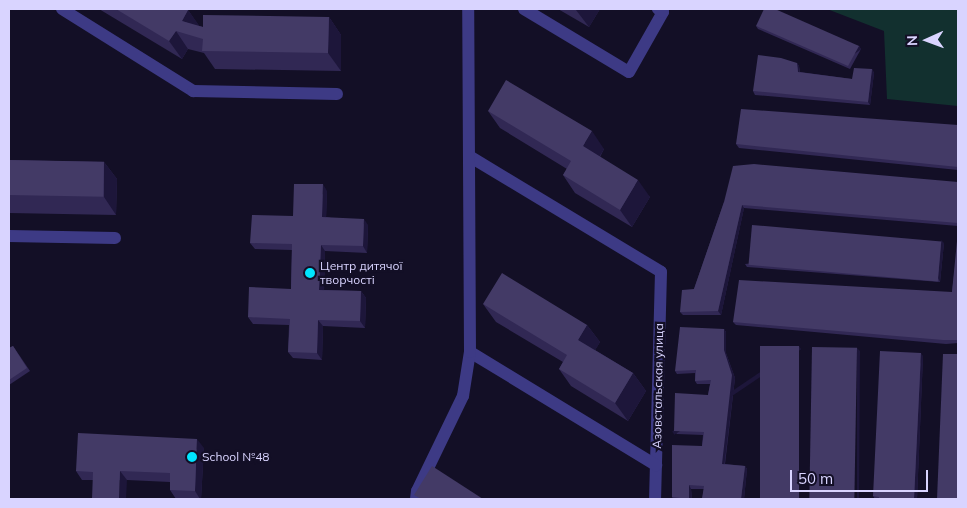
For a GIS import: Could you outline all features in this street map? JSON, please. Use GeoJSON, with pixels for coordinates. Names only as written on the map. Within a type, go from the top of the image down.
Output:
{"type":"FeatureCollection","features":[{"type":"Feature","properties":{"kind":"street"},"geometry":{"type":"LineString","coordinates":[[62,9],[193,91],[337,94]]}},
{"type":"Feature","properties":{"kind":"street"},"geometry":{"type":"LineString","coordinates":[[416,499],[417,491],[463,396],[470,352],[468,9]]}},
{"type":"Feature","properties":{"kind":"street"},"geometry":{"type":"LineString","coordinates":[[524,9],[630,72],[663,12],[658,9]]}},
{"type":"Feature","properties":{"kind":"street","name":"Азовстальская улица"},"geometry":{"type":"LineString","coordinates":[[469,156],[661,272],[655,499]]}},
{"type":"Feature","properties":{"kind":"street"},"geometry":{"type":"LineString","coordinates":[[9,236],[116,238]]}},
{"type":"Feature","properties":{"kind":"street"},"geometry":{"type":"LineString","coordinates":[[470,352],[656,465]]}},
{"type":"Feature","properties":{"kind":"green space"},"geometry":{"type":"Polygon","coordinates":[[[827,9],[958,9],[958,106],[887,99],[884,31],[827,9]]]}},
{"type":"Feature","properties":{"kind":"building"},"geometry":{"type":"Polygon","coordinates":[[[116,9],[186,9],[188,10],[182,21],[203,27],[203,15],[329,17],[328,53],[202,51],[203,39],[176,31],[169,41],[116,9]]]}},
{"type":"Feature","properties":{"kind":"building"},"geometry":{"type":"Polygon","coordinates":[[[764,9],[775,9],[859,46],[848,66],[756,26],[764,9]]]}},
{"type":"Feature","properties":{"kind":"building"},"geometry":{"type":"Polygon","coordinates":[[[758,55],[781,58],[797,63],[798,72],[852,79],[854,68],[872,69],[868,102],[753,91],[758,55]]]}},
{"type":"Feature","properties":{"kind":"building"},"geometry":{"type":"Polygon","coordinates":[[[506,80],[592,131],[583,146],[638,180],[620,210],[563,175],[571,161],[488,111],[506,80]]]}},
{"type":"Feature","properties":{"kind":"building"},"geometry":{"type":"Polygon","coordinates":[[[741,109],[958,125],[958,167],[736,144],[741,109]]]}},
{"type":"Feature","properties":{"kind":"building"},"geometry":{"type":"Polygon","coordinates":[[[9,160],[104,162],[103,197],[9,195],[9,160]]]}},
{"type":"Feature","properties":{"kind":"building"},"geometry":{"type":"Polygon","coordinates":[[[754,164],[958,182],[958,223],[742,205],[718,311],[680,312],[682,290],[694,289],[724,202],[733,166],[754,164]]]}},
{"type":"Feature","properties":{"kind":"building"},"geometry":{"type":"Polygon","coordinates":[[[294,184],[323,184],[322,217],[364,219],[363,246],[321,245],[319,290],[361,291],[360,321],[318,320],[317,353],[288,352],[290,319],[248,317],[249,287],[291,289],[292,244],[250,243],[252,215],[293,216],[294,184]]]}},
{"type":"Feature","properties":{"kind":"building"},"geometry":{"type":"Polygon","coordinates":[[[752,225],[941,242],[938,281],[749,265],[752,225]]]}},
{"type":"Feature","properties":{"kind":"building"},"geometry":{"type":"Polygon","coordinates":[[[957,241],[958,340],[733,322],[739,280],[952,292],[957,241]]]}},
{"type":"Feature","properties":{"kind":"building"},"geometry":{"type":"Polygon","coordinates":[[[502,273],[587,325],[578,340],[633,373],[615,403],[559,369],[567,355],[483,304],[502,273]]]}},
{"type":"Feature","properties":{"kind":"building"},"geometry":{"type":"Polygon","coordinates":[[[680,327],[724,329],[724,350],[732,375],[722,464],[745,466],[741,499],[702,499],[704,486],[689,485],[689,499],[672,497],[672,445],[702,446],[704,432],[674,431],[675,393],[708,395],[711,380],[695,381],[696,370],[675,371],[680,327]]]}},
{"type":"Feature","properties":{"kind":"building"},"geometry":{"type":"Polygon","coordinates":[[[13,346],[27,368],[9,380],[9,348],[13,346]]]}},
{"type":"Feature","properties":{"kind":"building"},"geometry":{"type":"Polygon","coordinates":[[[760,346],[799,346],[799,499],[760,499],[760,346]]]}},
{"type":"Feature","properties":{"kind":"building"},"geometry":{"type":"Polygon","coordinates":[[[812,347],[857,348],[854,499],[809,499],[812,347]]]}},
{"type":"Feature","properties":{"kind":"building"},"geometry":{"type":"Polygon","coordinates":[[[880,351],[921,353],[914,499],[879,499],[879,497],[873,496],[880,351]]]}},
{"type":"Feature","properties":{"kind":"building"},"geometry":{"type":"Polygon","coordinates":[[[943,354],[958,354],[958,499],[937,499],[943,354]]]}},
{"type":"Feature","properties":{"kind":"building"},"geometry":{"type":"Polygon","coordinates":[[[78,433],[197,439],[195,491],[170,490],[170,473],[120,471],[119,499],[92,499],[93,472],[76,471],[78,433]]]}},
{"type":"Feature","properties":{"kind":"building"},"geometry":{"type":"Polygon","coordinates":[[[432,466],[483,499],[421,499],[414,495],[432,466]]]}},
{"type":"Feature","properties":{"kind":"place","name":"Центр дитячої творчості"},"geometry":{"type":"Point","coordinates":[310,273]}},
{"type":"Feature","properties":{"kind":"place","name":"School №48"},"geometry":{"type":"Point","coordinates":[192,457]}}]}
